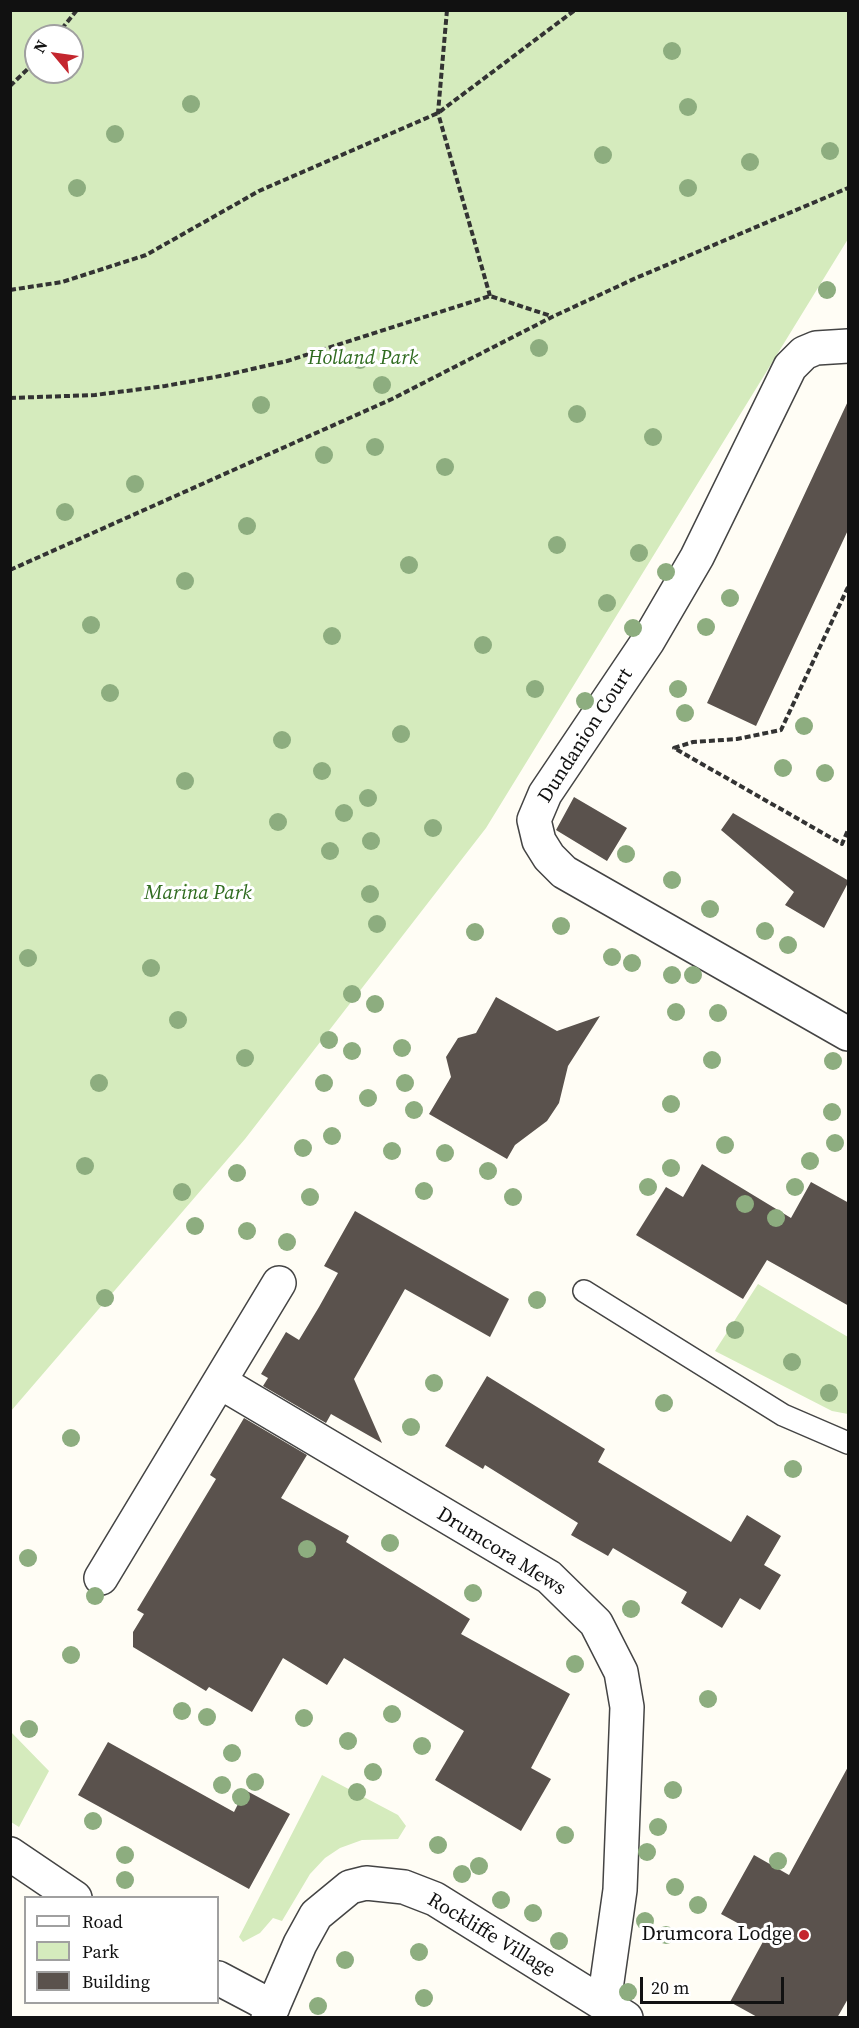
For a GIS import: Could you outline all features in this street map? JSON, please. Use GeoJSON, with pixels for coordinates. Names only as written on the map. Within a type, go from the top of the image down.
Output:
{"type":"FeatureCollection","features":[{"type":"Feature","properties":{"kind":"street","name":"Dundanion Court"},"geometry":{"type":"LineString","coordinates":[[849,346],[816,348],[804,353],[790,368],[697,557],[648,641],[545,794],[534,820],[539,841],[549,857],[564,872],[849,1034]]}},
{"type":"Feature","properties":{"kind":"street"},"geometry":{"type":"LineString","coordinates":[[101,1578],[279,1283]]}},
{"type":"Feature","properties":{"kind":"street","name":"Drumcora Mews"},"geometry":{"type":"LineString","coordinates":[[220,1382],[549,1578],[574,1599],[596,1623],[621,1672],[627,1707],[615,2010]]}},
{"type":"Feature","properties":{"kind":"street"},"geometry":{"type":"LineString","coordinates":[[10,1854],[72,1896]]}},
{"type":"Feature","properties":{"kind":"street","name":"Rockliffe Village"},"geometry":{"type":"LineString","coordinates":[[219,1979],[270,2012],[300,1944],[316,1915],[350,1887],[366,1883],[404,1887],[435,1899],[615,2010]]}},
{"type":"Feature","properties":{"kind":"lane"},"geometry":{"type":"LineString","coordinates":[[584,1291],[783,1415],[849,1443]]}},
{"type":"Feature","properties":{"kind":"path"},"geometry":{"type":"LineString","coordinates":[[66,24],[77,10]]}},
{"type":"Feature","properties":{"kind":"path"},"geometry":{"type":"LineString","coordinates":[[447,10],[438,113],[490,296]]}},
{"type":"Feature","properties":{"kind":"path"},"geometry":{"type":"LineString","coordinates":[[10,290],[62,282],[146,255],[259,191],[438,113],[575,10]]}},
{"type":"Feature","properties":{"kind":"path"},"geometry":{"type":"LineString","coordinates":[[10,86],[24,73]]}},
{"type":"Feature","properties":{"kind":"path"},"geometry":{"type":"LineString","coordinates":[[10,570],[392,399],[552,316],[699,250],[849,188]]}},
{"type":"Feature","properties":{"kind":"path"},"geometry":{"type":"LineString","coordinates":[[10,398],[95,395],[226,375],[287,361],[490,296],[552,316]]}},
{"type":"Feature","properties":{"kind":"path"},"geometry":{"type":"LineString","coordinates":[[849,587],[781,730],[737,739],[693,742],[674,748],[842,844],[849,830]]}},
{"type":"Feature","properties":{"kind":"green space","name":"Holland Park"},"geometry":{"type":"Polygon","coordinates":[[[11,10],[848,11],[848,239],[486,828],[245,1139],[11,1411],[11,10]]]}},
{"type":"Feature","properties":{"kind":"green space"},"geometry":{"type":"Polygon","coordinates":[[[758,1284],[848,1337],[848,1414],[832,1411],[715,1351],[758,1284]]]}},
{"type":"Feature","properties":{"kind":"green space"},"geometry":{"type":"Polygon","coordinates":[[[11,1732],[49,1771],[19,1827],[11,1822],[11,1732]]]}},
{"type":"Feature","properties":{"kind":"green space"},"geometry":{"type":"Polygon","coordinates":[[[322,1775],[398,1815],[406,1826],[398,1839],[362,1840],[340,1848],[325,1858],[310,1874],[282,1921],[273,1918],[260,1933],[243,1942],[239,1937],[322,1775]]]}},
{"type":"Feature","properties":{"kind":"building"},"geometry":{"type":"Polygon","coordinates":[[[849,399],[849,528],[756,726],[707,703],[849,399]]]}},
{"type":"Feature","properties":{"kind":"building"},"geometry":{"type":"Polygon","coordinates":[[[574,797],[627,828],[607,861],[556,830],[574,797]]]}},
{"type":"Feature","properties":{"kind":"building"},"geometry":{"type":"Polygon","coordinates":[[[733,813],[849,881],[824,928],[785,905],[794,892],[721,830],[733,813]]]}},
{"type":"Feature","properties":{"kind":"building"},"geometry":{"type":"Polygon","coordinates":[[[496,997],[557,1031],[600,1016],[568,1066],[559,1103],[547,1121],[515,1145],[507,1159],[429,1114],[451,1077],[446,1057],[458,1038],[476,1033],[496,997]]]}},
{"type":"Feature","properties":{"kind":"building"},"geometry":{"type":"Polygon","coordinates":[[[702,1164],[791,1218],[811,1182],[849,1203],[849,1306],[767,1260],[743,1299],[636,1235],[666,1187],[683,1197],[702,1164]]]}},
{"type":"Feature","properties":{"kind":"building"},"geometry":{"type":"Polygon","coordinates":[[[355,1211],[509,1299],[490,1337],[405,1289],[354,1379],[382,1443],[331,1414],[326,1423],[263,1386],[268,1378],[261,1374],[286,1332],[299,1340],[319,1307],[338,1273],[324,1266],[355,1211]]]}},
{"type":"Feature","properties":{"kind":"building"},"geometry":{"type":"Polygon","coordinates":[[[487,1376],[605,1449],[598,1462],[731,1542],[747,1515],[781,1536],[764,1565],[781,1575],[760,1610],[740,1598],[722,1628],[681,1603],[687,1592],[613,1548],[608,1556],[571,1535],[578,1523],[485,1465],[483,1469],[445,1446],[487,1376]]]}},
{"type":"Feature","properties":{"kind":"building"},"geometry":{"type":"Polygon","coordinates":[[[244,1418],[307,1455],[281,1498],[349,1536],[346,1542],[470,1619],[461,1634],[570,1694],[531,1768],[551,1779],[521,1831],[435,1780],[464,1731],[344,1658],[327,1685],[283,1658],[252,1712],[209,1687],[206,1691],[133,1647],[133,1632],[144,1614],[137,1610],[216,1479],[210,1475],[244,1418]]]}},
{"type":"Feature","properties":{"kind":"building"},"geometry":{"type":"Polygon","coordinates":[[[108,1742],[234,1812],[245,1790],[290,1814],[249,1889],[78,1795],[108,1742]]]}},
{"type":"Feature","properties":{"kind":"building","name":"Drumcora Lodge"},"geometry":{"type":"Polygon","coordinates":[[[849,1765],[849,1997],[837,2018],[759,2018],[730,2002],[765,1938],[721,1914],[754,1855],[789,1875],[849,1765]]]}},
{"type":"Feature","properties":{"kind":"place","name":"Drumcora Lodge"},"geometry":{"type":"Point","coordinates":[804,1935]}},
{"type":"Feature","properties":{"kind":"park label","name":"Marina Park"},"geometry":{"type":"Point","coordinates":[198,894]}}]}
